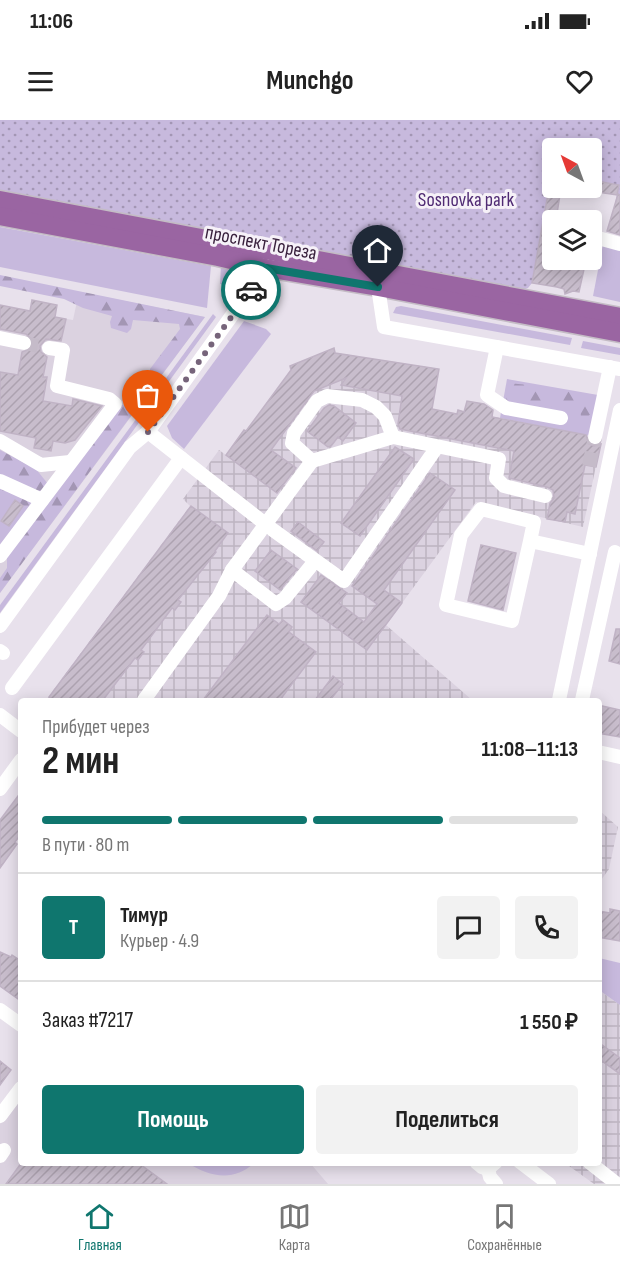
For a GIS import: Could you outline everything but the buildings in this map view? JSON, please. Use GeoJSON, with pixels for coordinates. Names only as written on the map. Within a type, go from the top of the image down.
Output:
{"type":"FeatureCollection","features":[{"type":"Feature","properties":{"kind":"main road","name":"проспект Тореза"},"geometry":{"type":"LineString","coordinates":[[0,200],[378,287],[620,333]]}},
{"type":"Feature","properties":{"kind":"main road","name":"проспект Тореза"},"geometry":{"type":"LineString","coordinates":[[0,216],[218,257],[268,260],[620,317]]}},
{"type":"Feature","properties":{"kind":"street"},"geometry":{"type":"LineString","coordinates":[[602,239],[620,244]]}},
{"type":"Feature","properties":{"kind":"street"},"geometry":{"type":"LineString","coordinates":[[0,626],[130,447],[148,432],[268,260]]}},
{"type":"Feature","properties":{"kind":"street"},"geometry":{"type":"LineString","coordinates":[[378,287],[384,327],[615,368],[595,437]]}},
{"type":"Feature","properties":{"kind":"street"},"geometry":{"type":"LineString","coordinates":[[0,338],[24,343]]}},
{"type":"Feature","properties":{"kind":"street"},"geometry":{"type":"LineString","coordinates":[[497,347],[488,395],[506,408],[561,418]]}},
{"type":"Feature","properties":{"kind":"street"},"geometry":{"type":"LineString","coordinates":[[0,556],[115,404],[109,399],[57,386],[63,350],[49,348]]}},
{"type":"Feature","properties":{"kind":"street"},"geometry":{"type":"LineString","coordinates":[[312,461],[292,443],[294,433],[317,401],[327,396],[362,400],[376,407],[385,416],[393,437]]}},
{"type":"Feature","properties":{"kind":"street"},"geometry":{"type":"LineString","coordinates":[[560,698],[620,410]]}},
{"type":"Feature","properties":{"kind":"street"},"geometry":{"type":"LineString","coordinates":[[148,432],[265,524],[344,581],[437,447]]}},
{"type":"Feature","properties":{"kind":"street"},"geometry":{"type":"LineString","coordinates":[[145,698],[219,596],[232,570],[312,461],[393,437],[499,459],[496,478],[504,486],[544,496]]}},
{"type":"Feature","properties":{"kind":"street"},"geometry":{"type":"LineString","coordinates":[[0,441],[41,465],[70,462]]}},
{"type":"Feature","properties":{"kind":"street"},"geometry":{"type":"LineString","coordinates":[[12,688],[181,458]]}},
{"type":"Feature","properties":{"kind":"street"},"geometry":{"type":"LineString","coordinates":[[0,481],[42,500]]}},
{"type":"Feature","properties":{"kind":"street"},"geometry":{"type":"LineString","coordinates":[[481,509],[534,522],[530,541],[512,621],[446,605],[461,535],[481,509]]}},
{"type":"Feature","properties":{"kind":"street"},"geometry":{"type":"LineString","coordinates":[[530,541],[617,553],[614,583],[583,698]]}},
{"type":"Feature","properties":{"kind":"street"},"geometry":{"type":"LineString","coordinates":[[232,570],[276,604],[285,598],[315,561]]}},
{"type":"Feature","properties":{"kind":"street"},"geometry":{"type":"LineString","coordinates":[[0,715],[18,729]]}},
{"type":"Feature","properties":{"kind":"street"},"geometry":{"type":"LineString","coordinates":[[602,753],[620,757]]}},
{"type":"Feature","properties":{"kind":"street"},"geometry":{"type":"LineString","coordinates":[[0,789],[18,764]]}},
{"type":"Feature","properties":{"kind":"street"},"geometry":{"type":"LineString","coordinates":[[0,1010],[18,1023]]}},
{"type":"Feature","properties":{"kind":"street"},"geometry":{"type":"LineString","coordinates":[[0,1116],[18,1092]]}},
{"type":"Feature","properties":{"kind":"street"},"geometry":{"type":"LineString","coordinates":[[487,1166],[490,1177],[496,1184]]}},
{"type":"Feature","properties":{"kind":"street"},"geometry":{"type":"LineString","coordinates":[[525,1166],[549,1184]]}},
{"type":"Feature","properties":{"kind":"street"},"geometry":{"type":"LineString","coordinates":[[594,1166],[617,1184]]}},
{"type":"Feature","properties":{"kind":"shaded area"},"geometry":{"type":"Polygon","coordinates":[[[79,292],[205,317],[0,593],[0,305],[30,311],[32,300],[57,305],[55,317],[73,320],[79,292]]]}},
{"type":"Feature","properties":{"kind":"shaded area"},"geometry":{"type":"Polygon","coordinates":[[[334,348],[336,353],[439,369],[430,419],[444,422],[446,412],[457,414],[458,410],[602,438],[583,527],[476,502],[386,625],[470,698],[47,698],[190,506],[183,499],[219,450],[226,455],[244,430],[246,431],[291,370],[290,366],[334,348]]]}},
{"type":"Feature","properties":{"kind":"shaded area"},"geometry":{"type":"Polygon","coordinates":[[[602,813],[618,827],[609,869],[602,879],[602,813]]]}},
{"type":"Feature","properties":{"kind":"shaded area"},"geometry":{"type":"Polygon","coordinates":[[[602,992],[620,1005],[620,1184],[594,1184],[569,1166],[602,1166],[602,992]]]}},
{"type":"Feature","properties":{"kind":"shaded area"},"geometry":{"type":"Polygon","coordinates":[[[18,1099],[18,1166],[313,1166],[328,1184],[0,1184],[0,1124],[18,1099]]]}},
{"type":"Feature","properties":{"kind":"green space","name":"Sosnovka park"},"geometry":{"type":"Polygon","coordinates":[[[0,120],[620,120],[620,210],[614,208],[619,185],[602,182],[602,138],[542,138],[542,198],[547,198],[545,210],[542,210],[542,226],[532,283],[528,288],[520,291],[0,193],[0,120]]]}},
{"type":"Feature","properties":{"kind":"green space"},"geometry":{"type":"Polygon","coordinates":[[[0,227],[211,266],[207,308],[0,267],[0,227]]]}},
{"type":"Feature","properties":{"kind":"green space"},"geometry":{"type":"Polygon","coordinates":[[[603,244],[620,249],[620,302],[593,296],[598,270],[602,270],[603,244]]]}},
{"type":"Feature","properties":{"kind":"green space"},"geometry":{"type":"Polygon","coordinates":[[[221,265],[233,269],[238,278],[238,287],[220,284],[221,265]]]}},
{"type":"Feature","properties":{"kind":"green space"},"geometry":{"type":"Polygon","coordinates":[[[0,275],[205,317],[158,380],[150,375],[150,369],[180,329],[179,324],[133,320],[131,329],[127,333],[111,328],[112,316],[83,308],[64,299],[0,286],[0,275]]]}},
{"type":"Feature","properties":{"kind":"green space"},"geometry":{"type":"Polygon","coordinates":[[[401,306],[572,338],[570,345],[393,313],[396,307],[401,306]]]}},
{"type":"Feature","properties":{"kind":"green space"},"geometry":{"type":"Polygon","coordinates":[[[213,314],[216,317],[0,613],[0,605],[213,314]]]}},
{"type":"Feature","properties":{"kind":"green space"},"geometry":{"type":"Polygon","coordinates":[[[244,321],[266,329],[271,334],[184,449],[172,438],[167,426],[244,321]]]}},
{"type":"Feature","properties":{"kind":"green space"},"geometry":{"type":"Polygon","coordinates":[[[583,341],[620,348],[620,355],[581,348],[583,341]]]}},
{"type":"Feature","properties":{"kind":"green space"},"geometry":{"type":"Polygon","coordinates":[[[507,379],[598,395],[590,436],[500,418],[507,379]]]}},
{"type":"Feature","properties":{"kind":"green space"},"geometry":{"type":"Polygon","coordinates":[[[147,381],[154,385],[0,593],[0,578],[7,568],[7,554],[118,403],[125,406],[141,383],[147,381]]]}},
{"type":"Feature","properties":{"kind":"green space"},"geometry":{"type":"Polygon","coordinates":[[[508,383],[553,389],[587,397],[592,400],[592,413],[585,419],[581,417],[580,408],[565,402],[549,407],[507,402],[508,383]]]}},
{"type":"Feature","properties":{"kind":"green space"},"geometry":{"type":"Polygon","coordinates":[[[0,450],[36,469],[48,484],[0,550],[0,450]]]}},
{"type":"Feature","properties":{"kind":"green space"},"geometry":{"type":"Polygon","coordinates":[[[602,959],[620,963],[620,1005],[602,992],[602,959]]]}},
{"type":"Feature","properties":{"kind":"green space"},"geometry":{"type":"Polygon","coordinates":[[[193,1166],[250,1166],[230,1175],[213,1174],[193,1166]]]}},
{"type":"Feature","properties":{"kind":"tunnel"},"geometry":{"type":"LineString","coordinates":[[24,343],[49,348]]}},
{"type":"Feature","properties":{"kind":"tunnel"},"geometry":{"type":"LineString","coordinates":[[589,466],[595,437]]}},
{"type":"Feature","properties":{"kind":"way so far"},"geometry":{"type":"LineString","coordinates":[[148,432],[251,290]]}},
{"type":"Feature","properties":{"kind":"route"},"geometry":{"type":"LineString","coordinates":[[251,290],[266,268],[378,287]]}}]}
